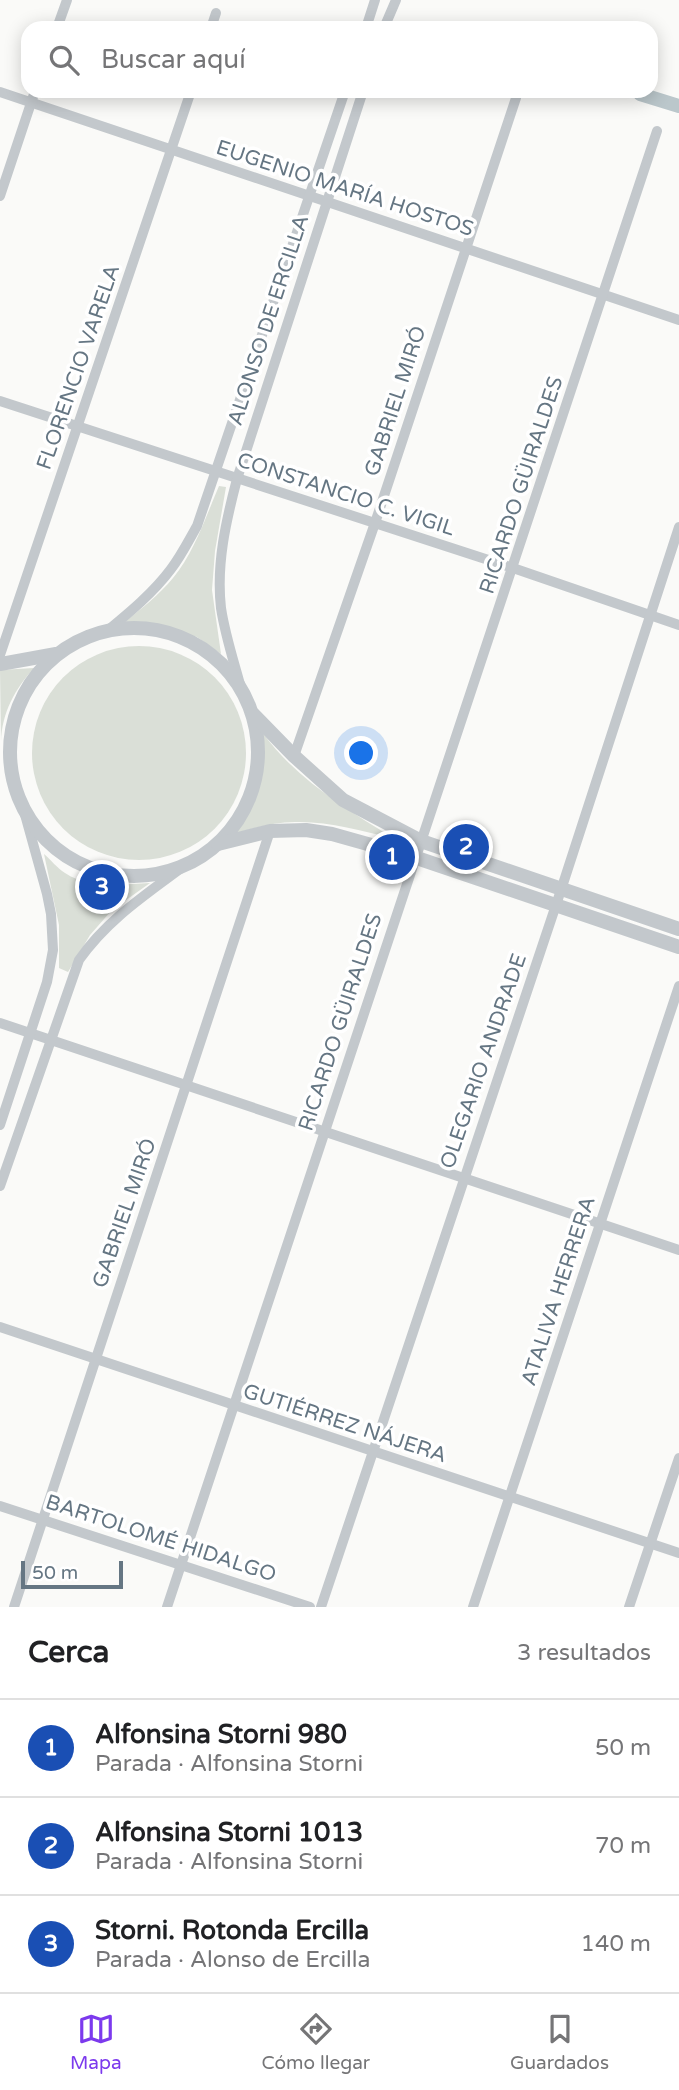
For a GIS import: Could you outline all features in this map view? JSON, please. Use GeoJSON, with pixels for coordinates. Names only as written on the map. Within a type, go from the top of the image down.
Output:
{"type":"FeatureCollection","features":[{"type":"Feature","properties":{"kind":"street"},"geometry":{"type":"LineString","coordinates":[[60,21],[67,0]]}},
{"type":"Feature","properties":{"kind":"street"},"geometry":{"type":"LineString","coordinates":[[368,21],[375,0]]}},
{"type":"Feature","properties":{"kind":"street"},"geometry":{"type":"LineString","coordinates":[[387,21],[396,0]]}},
{"type":"Feature","properties":{"kind":"street"},"geometry":{"type":"LineString","coordinates":[[213,21],[216,13]]}},
{"type":"Feature","properties":{"kind":"street","name":"EUGENIO MARÍA HOSTOS"},"geometry":{"type":"LineString","coordinates":[[0,92],[21,95]]}},
{"type":"Feature","properties":{"kind":"street"},"geometry":{"type":"LineString","coordinates":[[0,196],[33,98]]}},
{"type":"Feature","properties":{"kind":"street","name":"EUGENIO MARÍA HOSTOS"},"geometry":{"type":"LineString","coordinates":[[36,98],[171,150],[679,320]]}},
{"type":"Feature","properties":{"kind":"street","name":"FLORENCIO VARELA"},"geometry":{"type":"LineString","coordinates":[[0,655],[189,98]]}},
{"type":"Feature","properties":{"kind":"street","name":"ALONSO DE ERCILLA"},"geometry":{"type":"LineString","coordinates":[[107,631],[143,601],[172,568],[197,526],[343,98]]}},
{"type":"Feature","properties":{"kind":"street","name":"ALONSO DE ERCILLA"},"geometry":{"type":"LineString","coordinates":[[241,688],[225,629],[220,587],[220,559],[226,522],[237,479],[361,98]]}},
{"type":"Feature","properties":{"kind":"street","name":"GABRIEL MIRÓ"},"geometry":{"type":"LineString","coordinates":[[294,756],[375,523],[516,98]]}},
{"type":"Feature","properties":{"kind":"street","name":"RICARDO GÜIRALDES"},"geometry":{"type":"LineString","coordinates":[[167,1607],[657,131]]}},
{"type":"Feature","properties":{"kind":"street","name":"CONSTANCIO C. VIGIL"},"geometry":{"type":"LineString","coordinates":[[0,401],[513,568],[679,625]]}},
{"type":"Feature","properties":{"kind":"street","name":"OLEGARIO ANDRADE"},"geometry":{"type":"LineString","coordinates":[[321,1607],[559,897],[679,527]]}},
{"type":"Feature","properties":{"kind":"street"},"geometry":{"type":"LineString","coordinates":[[0,1125],[49,973],[52,934],[47,894],[24,811],[12,782],[10,737],[19,705],[34,677],[58,654],[81,640],[107,631],[146,628],[183,638],[216,658],[241,688],[253,714],[258,741],[258,770],[250,797],[237,822],[218,844],[111,921],[79,960],[0,1186]]}},
{"type":"Feature","properties":{"kind":"street"},"geometry":{"type":"LineString","coordinates":[[0,664],[58,654]]}},
{"type":"Feature","properties":{"kind":"street"},"geometry":{"type":"LineString","coordinates":[[253,714],[343,800],[421,841],[679,947]]}},
{"type":"Feature","properties":{"kind":"street"},"geometry":{"type":"LineString","coordinates":[[0,770],[12,782]]}},
{"type":"Feature","properties":{"kind":"street"},"geometry":{"type":"LineString","coordinates":[[24,811],[42,836],[66,856],[93,870],[123,876],[154,875],[184,866]]}},
{"type":"Feature","properties":{"kind":"street"},"geometry":{"type":"LineString","coordinates":[[218,844],[270,831],[306,830],[332,834],[679,929]]}},
{"type":"Feature","properties":{"kind":"street","name":"GABRIEL MIRÓ"},"geometry":{"type":"LineString","coordinates":[[14,1607],[270,831]]}},
{"type":"Feature","properties":{"kind":"street","name":"ATALIVA HERRERA"},"geometry":{"type":"LineString","coordinates":[[473,1607],[679,986]]}},
{"type":"Feature","properties":{"kind":"street"},"geometry":{"type":"LineString","coordinates":[[0,1023],[679,1250]]}},
{"type":"Feature","properties":{"kind":"street","name":"GUTIÉRREZ NÁJERA"},"geometry":{"type":"LineString","coordinates":[[0,1327],[679,1553]]}},
{"type":"Feature","properties":{"kind":"street"},"geometry":{"type":"LineString","coordinates":[[629,1607],[679,1458]]}},
{"type":"Feature","properties":{"kind":"street","name":"BARTOLOMÉ HIDALGO"},"geometry":{"type":"LineString","coordinates":[[0,1506],[310,1607]]}},
{"type":"Feature","properties":{"kind":"shaded area"},"geometry":{"type":"Polygon","coordinates":[[[219,486],[226,487],[215,551],[212,590],[221,654],[197,637],[162,626],[125,622],[162,590],[180,568],[199,534],[219,486]]]}},
{"type":"Feature","properties":{"kind":"shaded area"},"geometry":{"type":"Polygon","coordinates":[[[139,646],[160,648],[180,655],[198,664],[214,678],[228,694],[237,712],[244,732],[244,774],[237,794],[228,812],[214,828],[198,842],[180,851],[160,858],[139,860],[118,858],[98,851],[80,842],[64,828],[50,812],[41,794],[34,774],[32,753],[34,732],[41,712],[50,694],[64,678],[80,664],[98,655],[118,648],[139,646]]]}},
{"type":"Feature","properties":{"kind":"shaded area"},"geometry":{"type":"Polygon","coordinates":[[[34,668],[11,702],[4,721],[1,742],[0,670],[34,668]]]}},
{"type":"Feature","properties":{"kind":"shaded area"},"geometry":{"type":"Polygon","coordinates":[[[262,732],[275,749],[306,778],[339,804],[393,838],[307,822],[279,823],[231,834],[249,811],[259,787],[263,761],[262,732]]]}},
{"type":"Feature","properties":{"kind":"shaded area"},"geometry":{"type":"Polygon","coordinates":[[[44,854],[59,869],[84,881],[106,884],[150,883],[112,910],[90,935],[68,972],[59,968],[59,925],[44,854]]]}},
{"type":"Feature","properties":{"kind":"waterway"},"geometry":{"type":"LineString","coordinates":[[653,98],[679,106]]}},
{"type":"Feature","properties":{"kind":"place","name":"Alfonsina Storni 1013"},"geometry":{"type":"Point","coordinates":[466,847]}},
{"type":"Feature","properties":{"kind":"place","name":"Alfonsina Storni 980"},"geometry":{"type":"Point","coordinates":[392,857]}},
{"type":"Feature","properties":{"kind":"place","name":"Storni. Rotonda Ercilla"},"geometry":{"type":"Point","coordinates":[102,887]}}]}
